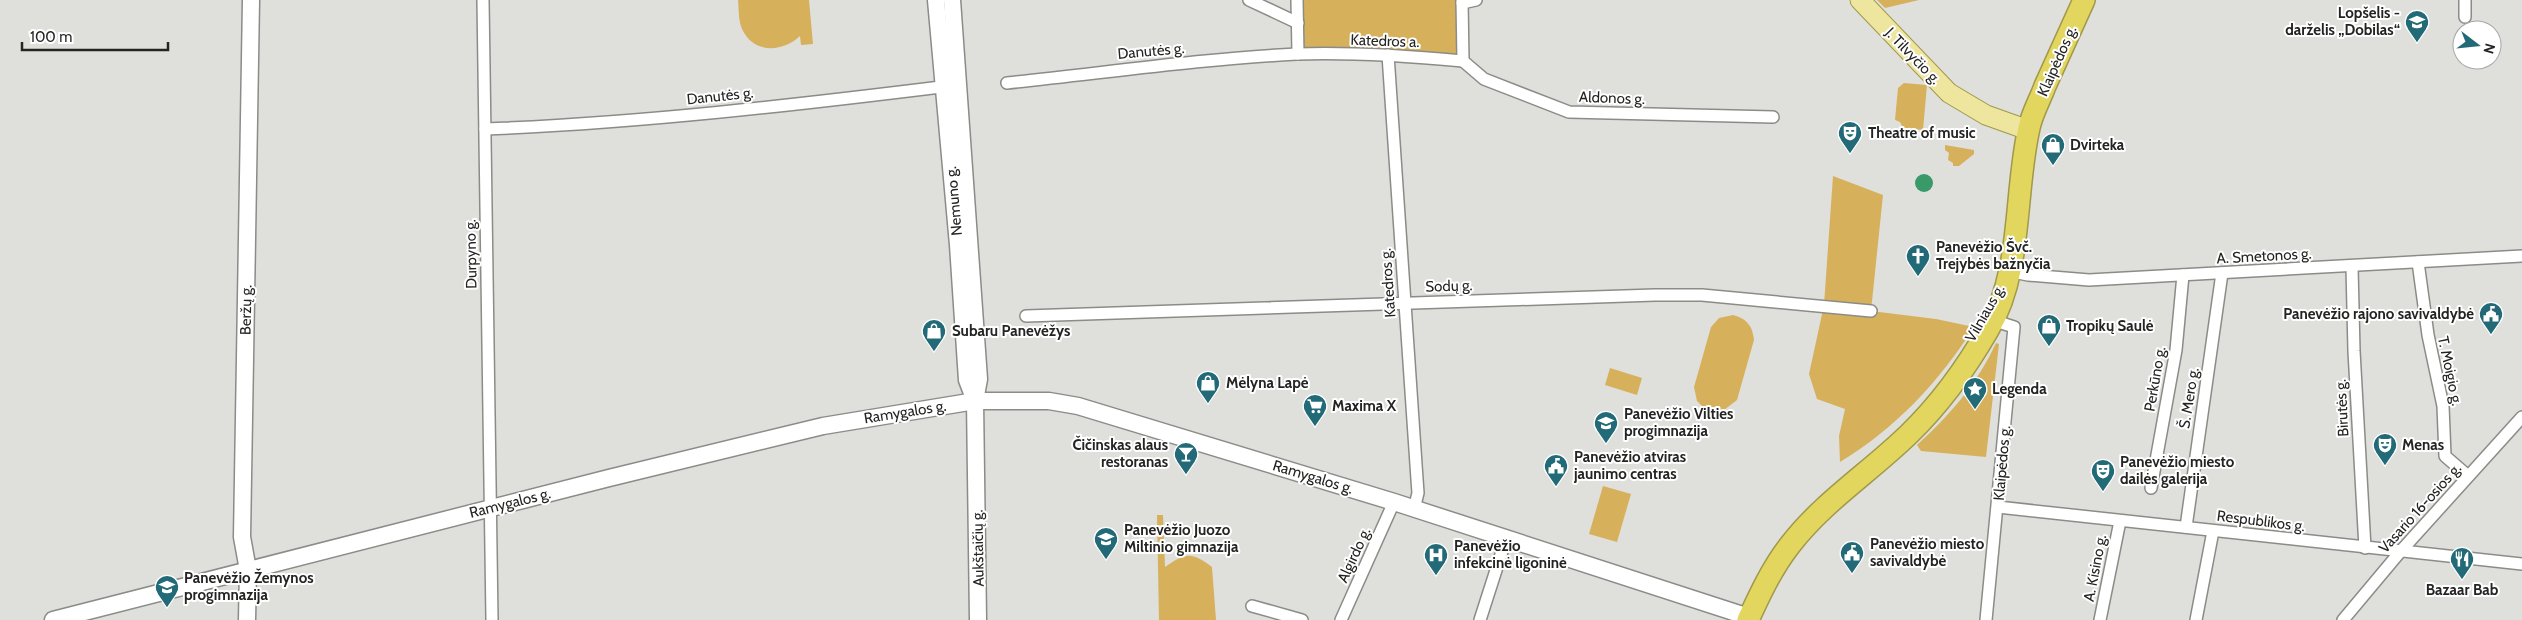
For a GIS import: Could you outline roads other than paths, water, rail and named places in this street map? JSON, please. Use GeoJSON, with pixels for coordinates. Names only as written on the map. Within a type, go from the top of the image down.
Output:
{"type":"FeatureCollection","features":[{"type":"Feature","properties":{"kind":"highway","name":"Klaipėdos g."},"geometry":{"type":"LineString","coordinates":[[2008,271],[2030,123],[2084,0]]}},
{"type":"Feature","properties":{"kind":"highway","name":"Vilniaus g."},"geometry":{"type":"LineString","coordinates":[[1742,618],[1791,543],[1830,503],[1904,439],[1931,412],[1961,372],[1988,319],[2008,271]]}},
{"type":"Feature","properties":{"kind":"main road","name":"Beržų g."},"geometry":{"type":"LineString","coordinates":[[247,620],[248,570],[242,537],[251,0]]}},
{"type":"Feature","properties":{"kind":"main road","name":"Nemuno g."},"geometry":{"type":"LineString","coordinates":[[936,0],[951,86],[977,340],[979,379],[975,401],[977,477]]}},
{"type":"Feature","properties":{"kind":"main road","name":"Nemuno g."},"geometry":{"type":"LineString","coordinates":[[951,86],[952,0]]}},
{"type":"Feature","properties":{"kind":"main road","name":"J. Tilvyčio g."},"geometry":{"type":"LineString","coordinates":[[1860,0],[1949,93],[1971,105],[2030,123]]}},
{"type":"Feature","properties":{"kind":"main road","name":"Ramygalos g."},"geometry":{"type":"LineString","coordinates":[[53,620],[490,508],[823,426],[975,401],[1049,401],[1078,406],[1394,502],[1742,618]]}},
{"type":"Feature","properties":{"kind":"main road","name":"Aukštaičių g."},"geometry":{"type":"LineString","coordinates":[[977,477],[978,620]]}},
{"type":"Feature","properties":{"kind":"street","name":"Durpyno g."},"geometry":{"type":"LineString","coordinates":[[483,0],[492,620]]}},
{"type":"Feature","properties":{"kind":"street"},"geometry":{"type":"LineString","coordinates":[[1249,0],[1298,23]]}},
{"type":"Feature","properties":{"kind":"street"},"geometry":{"type":"LineString","coordinates":[[1297,0],[1298,54]]}},
{"type":"Feature","properties":{"kind":"street"},"geometry":{"type":"LineString","coordinates":[[1463,61],[1462,1],[1476,0]]}},
{"type":"Feature","properties":{"kind":"street"},"geometry":{"type":"LineString","coordinates":[[2465,0],[2465,18]]}},
{"type":"Feature","properties":{"kind":"street","name":"Danutės g."},"geometry":{"type":"LineString","coordinates":[[1008,83],[1116,69],[1298,54]]}},
{"type":"Feature","properties":{"kind":"street","name":"Katedros a."},"geometry":{"type":"LineString","coordinates":[[1298,54],[1388,55],[1463,61]]}},
{"type":"Feature","properties":{"kind":"street","name":"Katedros g."},"geometry":{"type":"LineString","coordinates":[[1388,55],[1418,493],[1414,509]]}},
{"type":"Feature","properties":{"kind":"street","name":"Aldonos g."},"geometry":{"type":"LineString","coordinates":[[1463,61],[1484,79],[1568,112],[1773,117]]}},
{"type":"Feature","properties":{"kind":"street","name":"Danutės g."},"geometry":{"type":"LineString","coordinates":[[485,129],[550,127],[690,115],[951,86]]}},
{"type":"Feature","properties":{"kind":"street","name":"A. Smetonos g."},"geometry":{"type":"LineString","coordinates":[[2008,271],[2028,275],[2089,280],[2352,267],[2522,256]]}},
{"type":"Feature","properties":{"kind":"street","name":"T. Moigio g."},"geometry":{"type":"LineString","coordinates":[[2418,262],[2428,335],[2443,406],[2445,456],[2468,476]]}},
{"type":"Feature","properties":{"kind":"street","name":"Birutės g."},"geometry":{"type":"LineString","coordinates":[[2352,267],[2365,548]]}},
{"type":"Feature","properties":{"kind":"street","name":"Š. Mero g."},"geometry":{"type":"LineString","coordinates":[[2186,527],[2222,273]]}},
{"type":"Feature","properties":{"kind":"street","name":"Perkūno g."},"geometry":{"type":"LineString","coordinates":[[2151,488],[2176,350],[2183,275]]}},
{"type":"Feature","properties":{"kind":"street","name":"Sodų g."},"geometry":{"type":"LineString","coordinates":[[1026,316],[1404,302],[1702,294],[1871,311]]}},
{"type":"Feature","properties":{"kind":"street","name":"Klaipėdos g."},"geometry":{"type":"LineString","coordinates":[[1986,620],[2014,327],[1988,319]]}},
{"type":"Feature","properties":{"kind":"street","name":"Vasario 16-osios g."},"geometry":{"type":"LineString","coordinates":[[2343,620],[2400,552],[2522,417]]}},
{"type":"Feature","properties":{"kind":"street","name":"Algirdo g."},"geometry":{"type":"LineString","coordinates":[[1340,620],[1394,502]]}},
{"type":"Feature","properties":{"kind":"street","name":"Respublikos g."},"geometry":{"type":"LineString","coordinates":[[1998,507],[2522,564]]}},
{"type":"Feature","properties":{"kind":"street","name":"A. Kisino g."},"geometry":{"type":"LineString","coordinates":[[2100,620],[2120,521]]}},
{"type":"Feature","properties":{"kind":"street"},"geometry":{"type":"LineString","coordinates":[[2196,620],[2213,531]]}},
{"type":"Feature","properties":{"kind":"street"},"geometry":{"type":"LineString","coordinates":[[1480,620],[1506,539]]}},
{"type":"Feature","properties":{"kind":"street"},"geometry":{"type":"LineString","coordinates":[[1252,606],[1302,620]]}},
{"type":"Feature","properties":{"kind":"place","name":"Lopšelis - darželis „Dobilas“"},"geometry":{"type":"Point","coordinates":[2417,43]}},
{"type":"Feature","properties":{"kind":"place","name":"Theatre of music"},"geometry":{"type":"Point","coordinates":[1850,154]}},
{"type":"Feature","properties":{"kind":"place","name":"Dvirteka"},"geometry":{"type":"Point","coordinates":[2053,166]}},
{"type":"Feature","properties":{"kind":"place","name":"Panevėžio Švč. Trejybės bažnyčia"},"geometry":{"type":"Point","coordinates":[1918,277]}},
{"type":"Feature","properties":{"kind":"place","name":"Panevėžio rajono savivaldybė"},"geometry":{"type":"Point","coordinates":[2491,335]}},
{"type":"Feature","properties":{"kind":"place","name":"Tropikų Saulė"},"geometry":{"type":"Point","coordinates":[2049,347]}},
{"type":"Feature","properties":{"kind":"place","name":"Subaru Panevėžys"},"geometry":{"type":"Point","coordinates":[934,352]}},
{"type":"Feature","properties":{"kind":"place","name":"Mėlyna Lapė"},"geometry":{"type":"Point","coordinates":[1208,404]}},
{"type":"Feature","properties":{"kind":"place","name":"Legenda"},"geometry":{"type":"Point","coordinates":[1975,410]}},
{"type":"Feature","properties":{"kind":"place","name":"Maxima X"},"geometry":{"type":"Point","coordinates":[1315,427]}},
{"type":"Feature","properties":{"kind":"place","name":"Panevėžio Vilties progimnazija"},"geometry":{"type":"Point","coordinates":[1606,444]}},
{"type":"Feature","properties":{"kind":"place","name":"Menas"},"geometry":{"type":"Point","coordinates":[2385,466]}},
{"type":"Feature","properties":{"kind":"place","name":"Čičinskas alaus restoranas"},"geometry":{"type":"Point","coordinates":[1186,475]}},
{"type":"Feature","properties":{"kind":"place","name":"Panevėžio atviras jaunimo centras"},"geometry":{"type":"Point","coordinates":[1556,487]}},
{"type":"Feature","properties":{"kind":"place","name":"Panevėžio miesto dailės galerija"},"geometry":{"type":"Point","coordinates":[2103,492]}},
{"type":"Feature","properties":{"kind":"place","name":"Panevėžio Juozo Miltinio gimnazija"},"geometry":{"type":"Point","coordinates":[1106,560]}},
{"type":"Feature","properties":{"kind":"place","name":"Panevėžio miesto savivaldybė"},"geometry":{"type":"Point","coordinates":[1852,574]}},
{"type":"Feature","properties":{"kind":"place","name":"Panevėžio infekcinė ligoninė"},"geometry":{"type":"Point","coordinates":[1436,576]}},
{"type":"Feature","properties":{"kind":"place","name":"Bazaar Bab"},"geometry":{"type":"Point","coordinates":[2462,580]}},
{"type":"Feature","properties":{"kind":"place","name":"Panevėžio Žemynos progimnazija"},"geometry":{"type":"Point","coordinates":[167,608]}}]}
